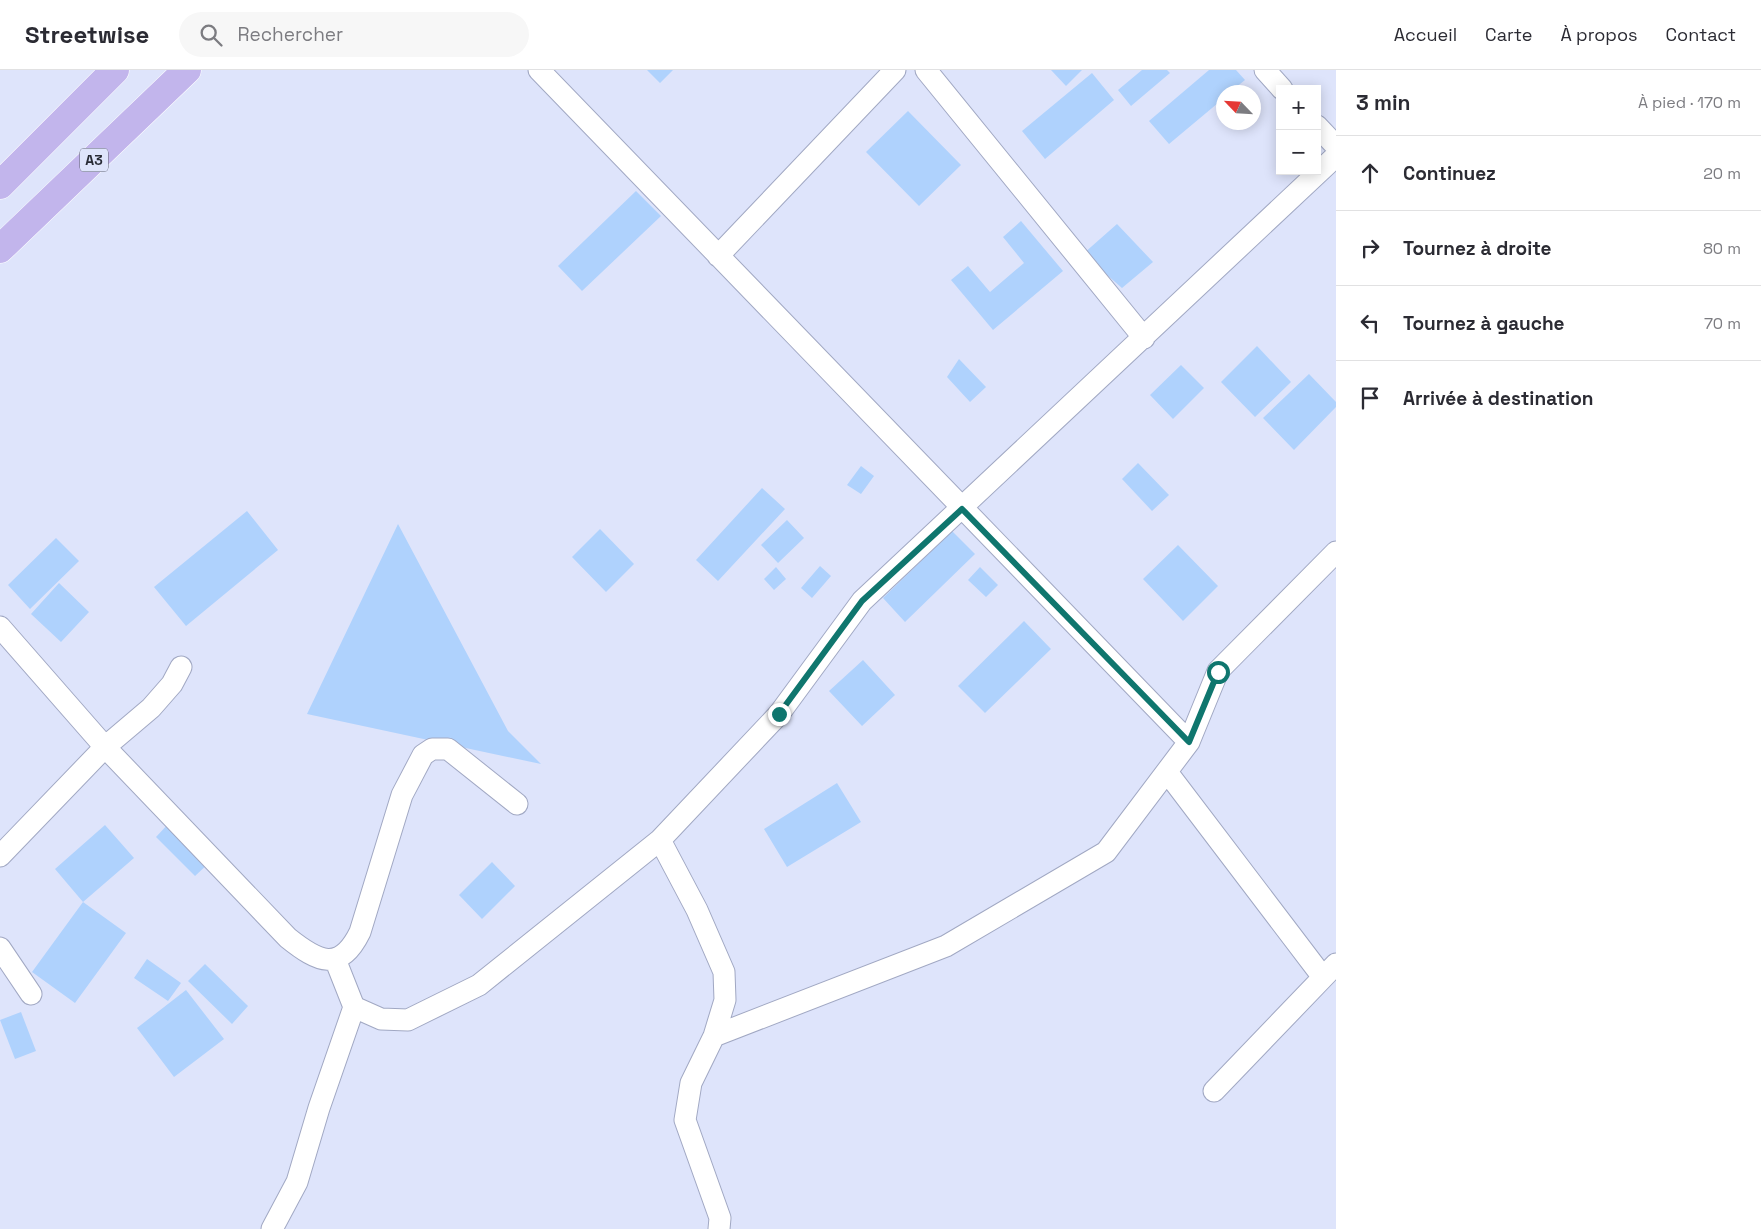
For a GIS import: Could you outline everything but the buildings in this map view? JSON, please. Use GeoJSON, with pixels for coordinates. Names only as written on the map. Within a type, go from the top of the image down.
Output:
{"type":"FeatureCollection","features":[{"type":"Feature","properties":{"kind":"main road"},"geometry":{"type":"LineString","coordinates":[[0,185],[115,70]]}},
{"type":"Feature","properties":{"kind":"main road","name":"A3"},"geometry":{"type":"LineString","coordinates":[[0,249],[187,70]]}},
{"type":"Feature","properties":{"kind":"street"},"geometry":{"type":"LineString","coordinates":[[539,70],[1189,742]]}},
{"type":"Feature","properties":{"kind":"street"},"geometry":{"type":"LineString","coordinates":[[718,256],[895,70]]}},
{"type":"Feature","properties":{"kind":"street"},"geometry":{"type":"LineString","coordinates":[[926,70],[1144,338]]}},
{"type":"Feature","properties":{"kind":"street"},"geometry":{"type":"LineString","coordinates":[[1265,70],[1278,85]]}},
{"type":"Feature","properties":{"kind":"street"},"geometry":{"type":"LineString","coordinates":[[1321,130],[1336,146]]}},
{"type":"Feature","properties":{"kind":"street"},"geometry":{"type":"LineString","coordinates":[[354,1006],[381,1019],[408,1020],[479,985],[660,840],[779,714],[862,601],[1336,156]]}},
{"type":"Feature","properties":{"kind":"street"},"geometry":{"type":"LineString","coordinates":[[714,1036],[946,946],[1106,852],[1189,742],[1218,672],[1336,552]]}},
{"type":"Feature","properties":{"kind":"street"},"geometry":{"type":"LineString","coordinates":[[0,627],[105,747],[288,938],[305,951],[321,958],[335,960],[345,955],[353,946],[360,932],[402,795],[423,755],[432,749],[448,749],[517,804]]}},
{"type":"Feature","properties":{"kind":"street"},"geometry":{"type":"LineString","coordinates":[[0,856],[105,747],[151,708],[172,684],[181,667]]}},
{"type":"Feature","properties":{"kind":"street"},"geometry":{"type":"LineString","coordinates":[[1167,772],[1329,970],[1214,1091]]}},
{"type":"Feature","properties":{"kind":"street"},"geometry":{"type":"LineString","coordinates":[[660,840],[697,910],[724,972],[725,1000],[714,1036],[691,1083],[685,1120],[720,1218],[719,1229]]}},
{"type":"Feature","properties":{"kind":"street"},"geometry":{"type":"LineString","coordinates":[[0,948],[31,994]]}},
{"type":"Feature","properties":{"kind":"street"},"geometry":{"type":"LineString","coordinates":[[272,1229],[297,1182],[319,1108],[354,1006],[335,960]]}},
{"type":"Feature","properties":{"kind":"route"},"geometry":{"type":"LineString","coordinates":[[779,714],[862,601],[962,509],[1189,742],[1218,672]]}}]}
